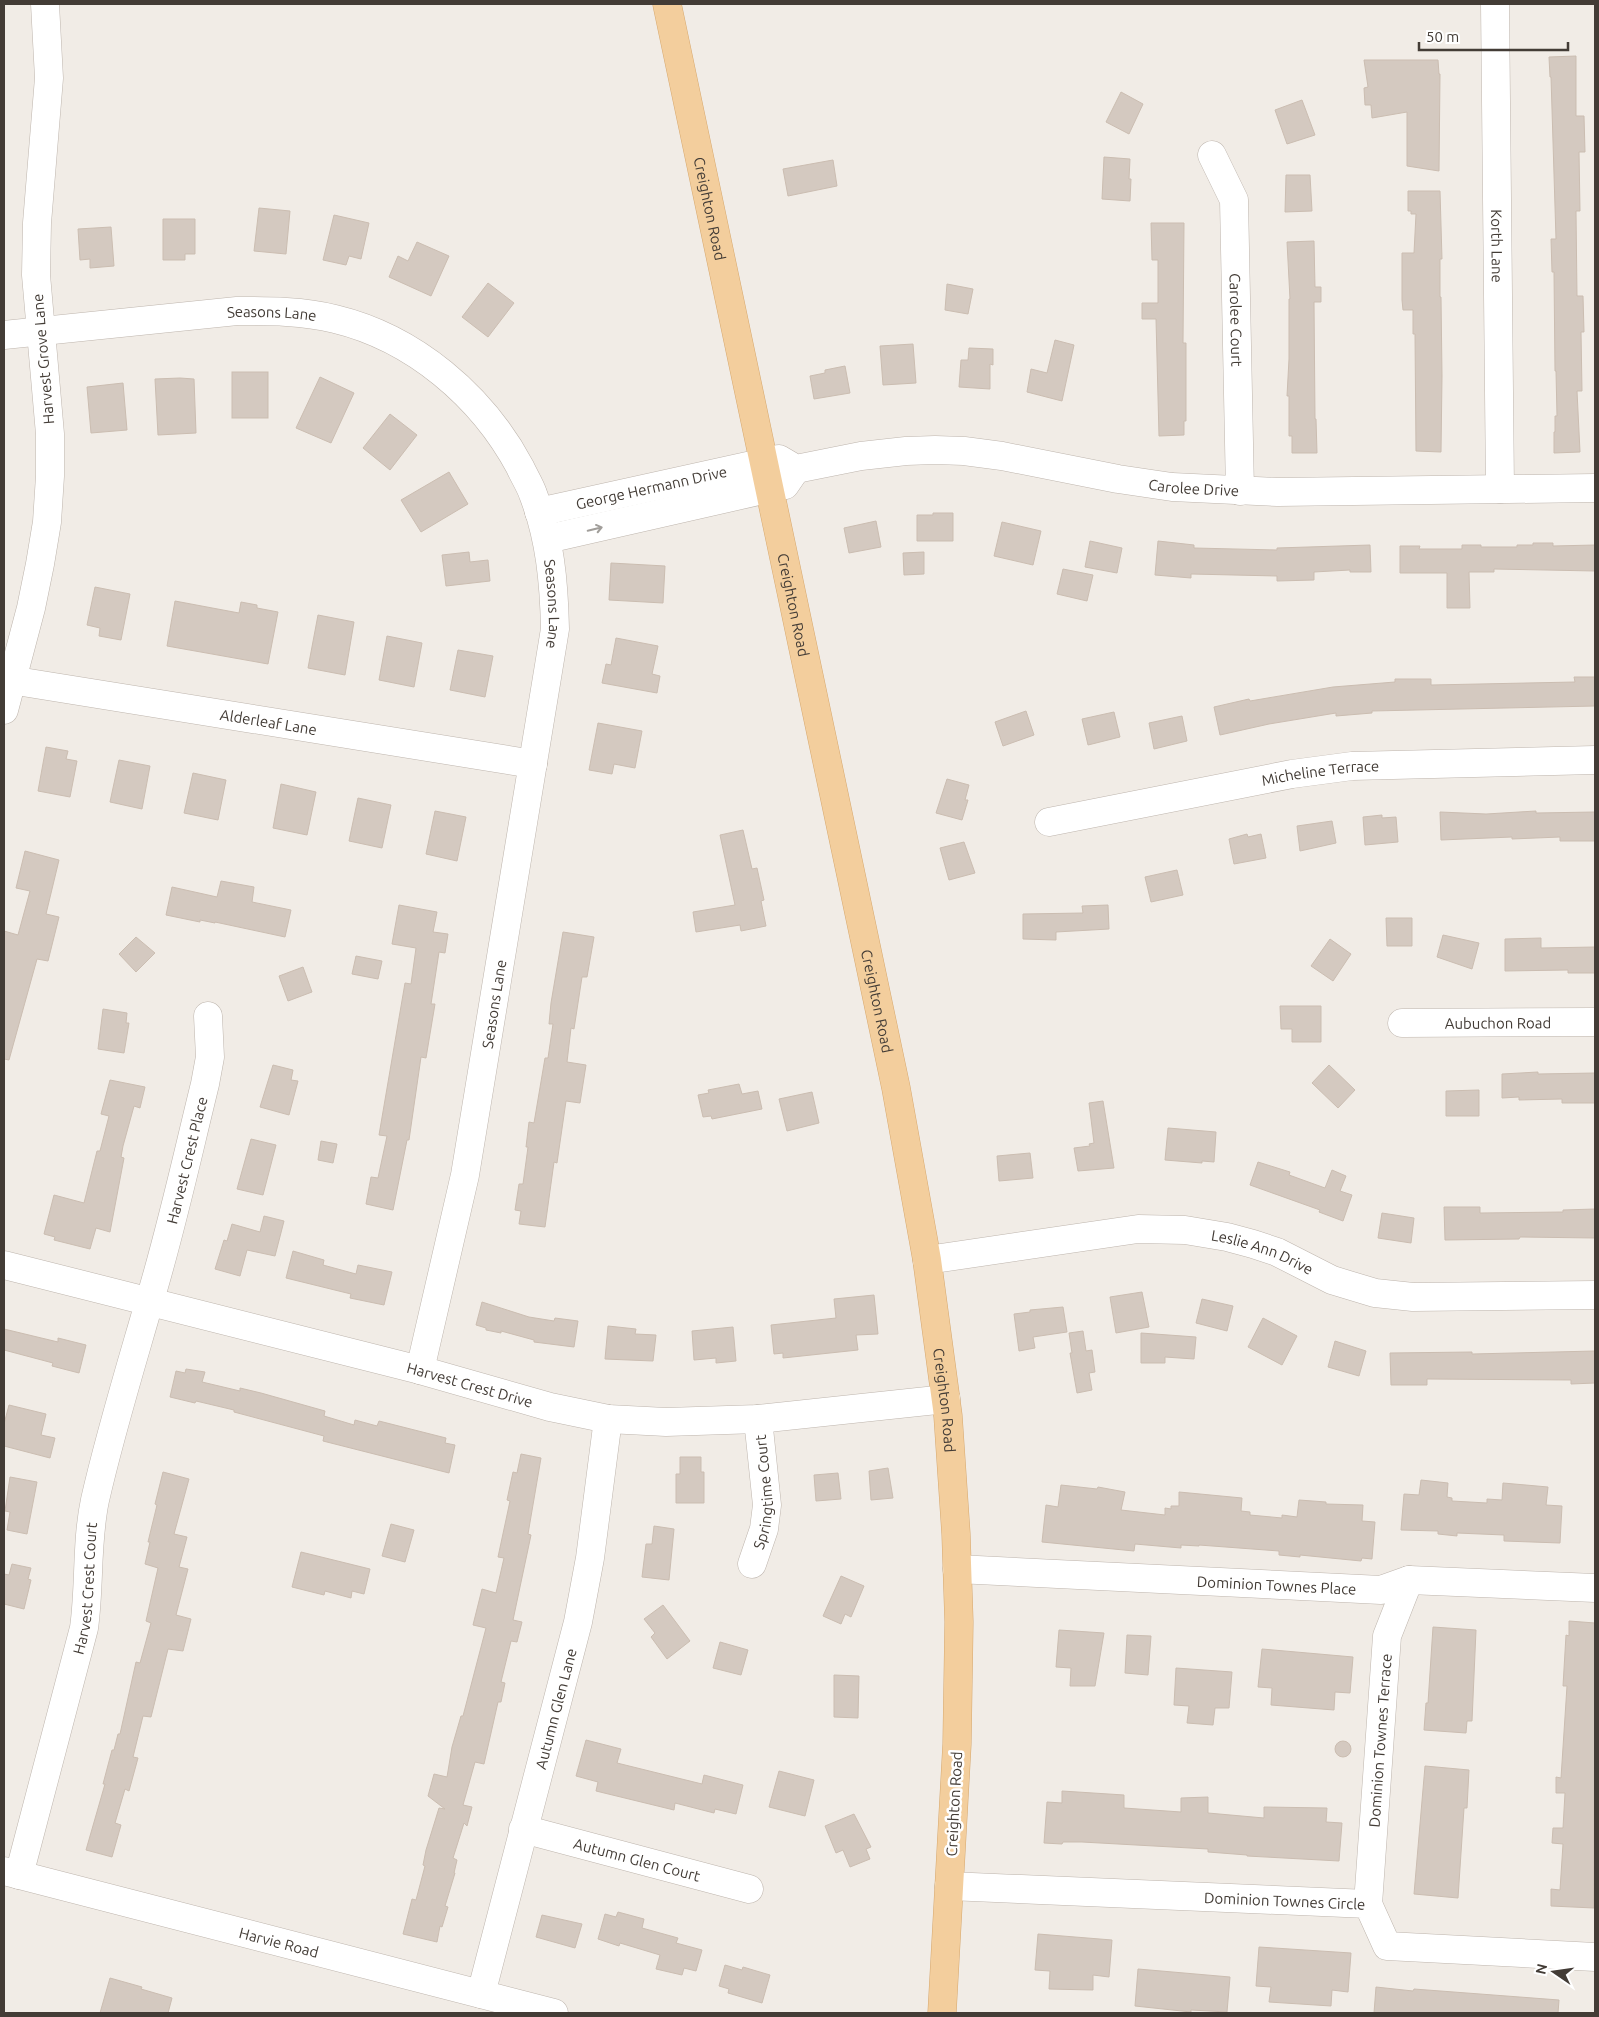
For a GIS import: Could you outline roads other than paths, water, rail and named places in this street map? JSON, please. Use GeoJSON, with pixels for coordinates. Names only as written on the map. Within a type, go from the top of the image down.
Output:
{"type":"FeatureCollection","features":[{"type":"Feature","properties":{"kind":"main road","name":"Creighton Road"},"geometry":{"type":"LineString","coordinates":[[666,4],[896,1088],[927,1260],[946,1399],[959,1622],[957,1744],[942,2013]]}},
{"type":"Feature","properties":{"kind":"street","name":"Harvest Grove Lane"},"geometry":{"type":"LineString","coordinates":[[4,710],[8,679],[32,600],[47,522],[50,476],[50,434],[36,275],[37,223],[49,78],[46,4]]}},
{"type":"Feature","properties":{"kind":"street","name":"Korth Lane"},"geometry":{"type":"LineString","coordinates":[[1495,4],[1500,489]]}},
{"type":"Feature","properties":{"kind":"street","name":"Carolee Court"},"geometry":{"type":"LineString","coordinates":[[1212,154],[1234,200],[1240,490]]}},
{"type":"Feature","properties":{"kind":"street","name":"Seasons Lane"},"geometry":{"type":"LineString","coordinates":[[4,335],[237,311],[302,313],[337,320],[368,331],[403,347],[435,367],[465,392],[491,422],[514,456],[533,493],[547,540],[554,596],[555,628],[465,1175],[420,1370]]}},
{"type":"Feature","properties":{"kind":"street","name":"Carolee Drive"},"geometry":{"type":"LineString","coordinates":[[767,476],[785,485],[796,469],[861,456],[906,451],[964,451],[1172,487],[1278,492],[1595,488]]}},
{"type":"Feature","properties":{"kind":"street","name":"George Hermann Drive"},"geometry":{"type":"LineString","coordinates":[[539,512],[767,476]]}},
{"type":"Feature","properties":{"kind":"street","name":"George Hermann Drive"},"geometry":{"type":"LineString","coordinates":[[547,540],[767,476]]}},
{"type":"Feature","properties":{"kind":"street","name":"Alderleaf Lane"},"geometry":{"type":"LineString","coordinates":[[8,679],[533,764]]}},
{"type":"Feature","properties":{"kind":"street","name":"Micheline Terrace"},"geometry":{"type":"LineString","coordinates":[[1049,822],[1274,778],[1352,766],[1595,760]]}},
{"type":"Feature","properties":{"kind":"street","name":"Harvest Crest Place"},"geometry":{"type":"LineString","coordinates":[[150,1302],[205,1084],[210,1057],[208,1016]]}},
{"type":"Feature","properties":{"kind":"street","name":"Aubuchon Road"},"geometry":{"type":"LineString","coordinates":[[1402,1023],[1595,1022]]}},
{"type":"Feature","properties":{"kind":"street","name":"Leslie Ann Drive"},"geometry":{"type":"LineString","coordinates":[[927,1260],[1138,1229],[1185,1230],[1227,1237],[1253,1244],[1277,1252],[1332,1280],[1375,1293],[1413,1297],[1595,1295]]}},
{"type":"Feature","properties":{"kind":"street","name":"Harvest Crest Drive"},"geometry":{"type":"LineString","coordinates":[[4,1265],[420,1370],[550,1408],[608,1418],[666,1422],[758,1419],[946,1399]]}},
{"type":"Feature","properties":{"kind":"street","name":"Harvest Crest Court"},"geometry":{"type":"LineString","coordinates":[[12,1873],[84,1628],[88,1596],[89,1535],[95,1500],[131,1363],[150,1302]]}},
{"type":"Feature","properties":{"kind":"street","name":"Autumn Glen Lane"},"geometry":{"type":"LineString","coordinates":[[481,1994],[578,1622],[590,1558],[608,1418]]}},
{"type":"Feature","properties":{"kind":"street","name":"Springtime Court"},"geometry":{"type":"LineString","coordinates":[[752,1564],[764,1529],[767,1505],[758,1419]]}},
{"type":"Feature","properties":{"kind":"street","name":"Dominion Townes Place"},"geometry":{"type":"LineString","coordinates":[[957,1569],[1381,1590],[1409,1580],[1595,1588]]}},
{"type":"Feature","properties":{"kind":"street","name":"Dominion Townes Terrace"},"geometry":{"type":"LineString","coordinates":[[1368,1904],[1387,1636],[1409,1580]]}},
{"type":"Feature","properties":{"kind":"street","name":"Autumn Glen Court"},"geometry":{"type":"LineString","coordinates":[[523,1829],[749,1889]]}},
{"type":"Feature","properties":{"kind":"street","name":"Harvie Road"},"geometry":{"type":"LineString","coordinates":[[12,1873],[554,2013]]}},
{"type":"Feature","properties":{"kind":"street","name":"Dominion Townes Circle"},"geometry":{"type":"LineString","coordinates":[[949,1886],[1368,1904],[1388,1946],[1595,1957]]}}]}
